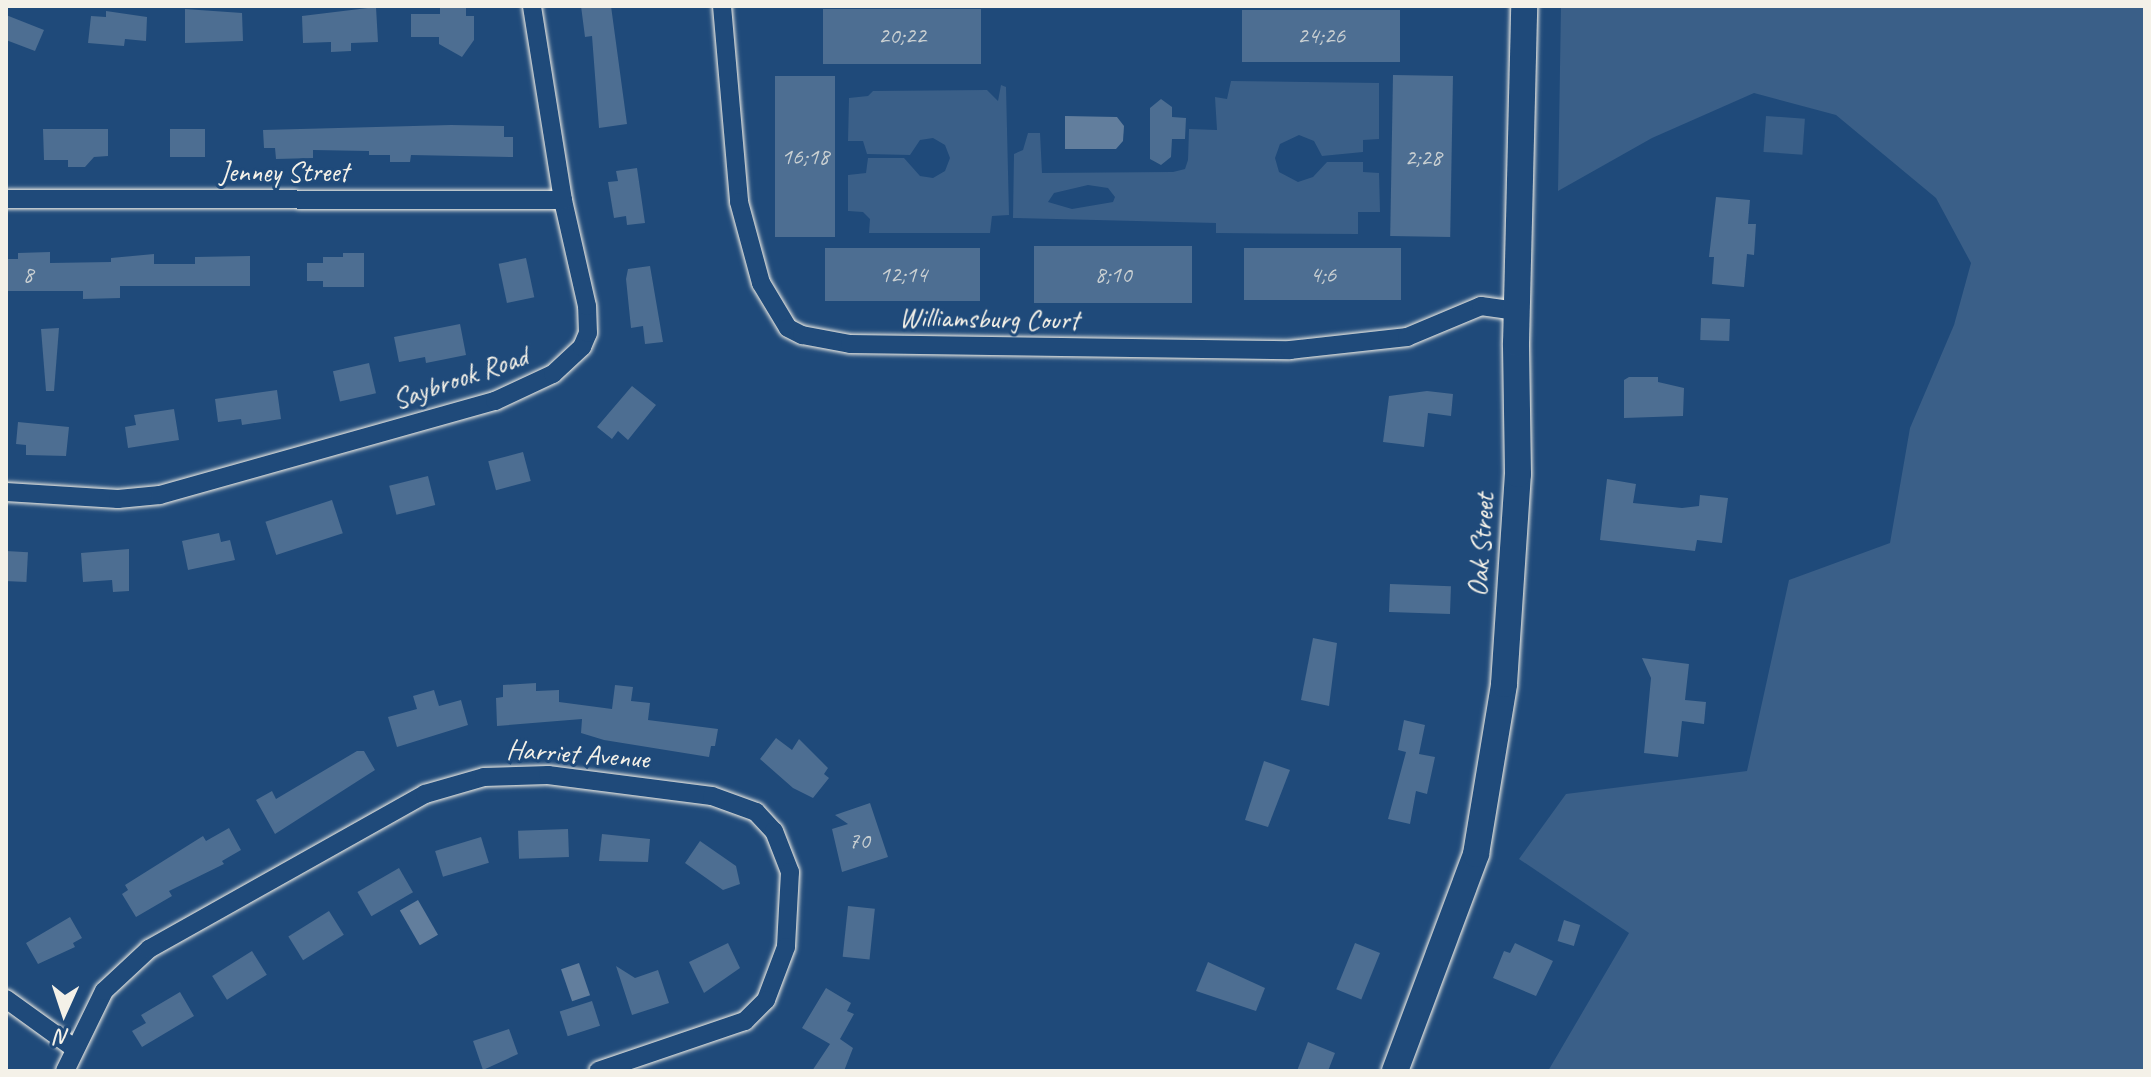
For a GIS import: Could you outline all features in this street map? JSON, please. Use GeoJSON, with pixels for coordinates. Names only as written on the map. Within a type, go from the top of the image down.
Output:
{"type":"FeatureCollection","features":[{"type":"Feature","properties":{"kind":"street","name":"Saybrook Road"},"geometry":{"type":"LineString","coordinates":[[6,492],[118,499],[160,495],[526,389],[572,356],[588,333],[532,6]]}},
{"type":"Feature","properties":{"kind":"street","name":"Williamsburg Court"},"geometry":{"type":"LineString","coordinates":[[722,6],[739,202],[761,283],[788,328],[802,335],[850,344],[1290,350],[1407,337],[1481,306],[1517,311]]}},
{"type":"Feature","properties":{"kind":"street","name":"Oak Street"},"geometry":{"type":"LineString","coordinates":[[1395,1071],[1472,866],[1488,791],[1505,675],[1518,474],[1517,311],[1524,6]]}},
{"type":"Feature","properties":{"kind":"street","name":"Jenney Street"},"geometry":{"type":"LineString","coordinates":[[6,199],[563,200]]}},
{"type":"Feature","properties":{"kind":"street","name":"Harriet Avenue"},"geometry":{"type":"LineString","coordinates":[[65,1071],[104,991],[149,949],[425,794],[484,777],[548,775],[712,796],[756,812],[774,831],[790,872],[786,947],[766,1000],[745,1021],[598,1071]]}},
{"type":"Feature","properties":{"kind":"street"},"geometry":{"type":"LineString","coordinates":[[6,999],[74,1048]]}},
{"type":"Feature","properties":{"kind":"shaded area"},"geometry":{"type":"Polygon","coordinates":[[[1561,6],[2145,6],[2145,1071],[1548,1071],[1629,933],[1519,859],[1566,794],[1747,771],[1789,580],[1890,543],[1910,428],[1954,325],[1971,263],[1936,198],[1836,115],[1754,93],[1652,138],[1558,191],[1561,6]]]}},
{"type":"Feature","properties":{"kind":"shaded area"},"geometry":{"type":"Polygon","coordinates":[[[1231,81],[1379,83],[1379,139],[1363,140],[1363,152],[1322,156],[1314,141],[1299,135],[1280,144],[1275,158],[1279,172],[1298,182],[1313,177],[1327,162],[1363,162],[1363,172],[1379,173],[1380,212],[1358,212],[1358,234],[1216,233],[1216,223],[1013,218],[1014,154],[1023,150],[1028,133],[1040,133],[1042,173],[1173,172],[1185,169],[1189,129],[1217,130],[1215,97],[1227,99],[1231,81]],[[1088,185],[1054,193],[1048,202],[1072,209],[1113,202],[1115,197],[1108,188],[1088,185]]]}},
{"type":"Feature","properties":{"kind":"shaded area"},"geometry":{"type":"Polygon","coordinates":[[[1001,85],[1006,87],[1009,215],[992,216],[990,233],[869,233],[870,219],[863,212],[848,211],[848,175],[866,173],[868,158],[904,158],[920,176],[933,178],[945,171],[950,158],[945,145],[933,138],[920,140],[910,155],[867,154],[863,141],[848,141],[849,98],[868,96],[873,91],[987,90],[998,101],[1001,85]]]}},
{"type":"Feature","properties":{"kind":"shaded area"},"geometry":{"type":"Polygon","coordinates":[[[1065,116],[1117,117],[1124,126],[1123,141],[1116,149],[1065,149],[1065,116]]]}},
{"type":"Feature","properties":{"kind":"shaded area"},"geometry":{"type":"Polygon","coordinates":[[[1766,116],[1805,119],[1802,155],[1763,152],[1766,116]]]}},
{"type":"Feature","properties":{"kind":"shaded area"},"geometry":{"type":"Polygon","coordinates":[[[418,900],[438,935],[420,945],[400,910],[418,900]]]}},
{"type":"Feature","properties":{"kind":"shaded area"},"geometry":{"type":"Polygon","coordinates":[[[579,963],[590,995],[572,1001],[561,969],[579,963]]]}},
{"type":"Feature","properties":{"kind":"building"},"geometry":{"type":"Polygon","coordinates":[[[440,6],[466,6],[466,16],[474,16],[474,40],[462,57],[439,44],[439,37],[411,37],[411,14],[440,14],[440,6]]]}},
{"type":"Feature","properties":{"kind":"building"},"geometry":{"type":"Polygon","coordinates":[[[581,6],[611,6],[627,124],[599,128],[592,36],[585,37],[581,6]]]}},
{"type":"Feature","properties":{"kind":"building"},"geometry":{"type":"Polygon","coordinates":[[[376,7],[378,42],[351,43],[351,51],[331,52],[331,42],[303,43],[302,16],[376,7]]]}},
{"type":"Feature","properties":{"kind":"building"},"geometry":{"type":"Polygon","coordinates":[[[185,9],[242,13],[243,41],[185,43],[185,9]]]}},
{"type":"Feature","properties":{"kind":"building"},"geometry":{"type":"Polygon","coordinates":[[[823,9],[981,9],[981,64],[823,64],[823,9]]]}},
{"type":"Feature","properties":{"kind":"building"},"geometry":{"type":"Polygon","coordinates":[[[1242,10],[1400,10],[1400,62],[1242,62],[1242,10]]]}},
{"type":"Feature","properties":{"kind":"building"},"geometry":{"type":"Polygon","coordinates":[[[106,11],[147,17],[146,41],[125,39],[124,46],[88,43],[91,16],[106,17],[106,11]]]}},
{"type":"Feature","properties":{"kind":"building"},"geometry":{"type":"Polygon","coordinates":[[[6,15],[44,30],[35,51],[6,40],[6,15]]]}},
{"type":"Feature","properties":{"kind":"building"},"geometry":{"type":"Polygon","coordinates":[[[1393,75],[1453,76],[1450,237],[1390,236],[1393,75]]]}},
{"type":"Feature","properties":{"kind":"building"},"geometry":{"type":"Polygon","coordinates":[[[775,76],[835,76],[835,237],[775,237],[775,76]]]}},
{"type":"Feature","properties":{"kind":"building"},"geometry":{"type":"Polygon","coordinates":[[[1161,99],[1172,107],[1172,117],[1186,118],[1185,139],[1172,139],[1171,157],[1161,165],[1150,159],[1150,108],[1161,99]]]}},
{"type":"Feature","properties":{"kind":"building"},"geometry":{"type":"Polygon","coordinates":[[[504,126],[504,137],[513,137],[513,157],[411,155],[410,162],[390,162],[390,155],[369,155],[369,151],[313,150],[313,158],[276,159],[275,148],[264,148],[263,130],[504,126]]]}},
{"type":"Feature","properties":{"kind":"building"},"geometry":{"type":"Polygon","coordinates":[[[43,129],[108,129],[108,156],[94,157],[85,167],[68,167],[68,160],[44,160],[43,129]]]}},
{"type":"Feature","properties":{"kind":"building"},"geometry":{"type":"Polygon","coordinates":[[[170,129],[205,129],[205,157],[170,157],[170,129]]]}},
{"type":"Feature","properties":{"kind":"building"},"geometry":{"type":"Polygon","coordinates":[[[637,168],[645,223],[627,225],[626,216],[614,218],[608,182],[618,181],[616,171],[637,168]]]}},
{"type":"Feature","properties":{"kind":"building"},"geometry":{"type":"Polygon","coordinates":[[[1716,197],[1750,200],[1748,224],[1756,224],[1754,255],[1747,254],[1744,287],[1712,284],[1714,257],[1709,257],[1716,197]]]}},
{"type":"Feature","properties":{"kind":"building"},"geometry":{"type":"Polygon","coordinates":[[[1034,246],[1192,246],[1192,303],[1034,303],[1034,246]]]}},
{"type":"Feature","properties":{"kind":"building"},"geometry":{"type":"Polygon","coordinates":[[[825,248],[980,248],[980,301],[825,301],[825,248]]]}},
{"type":"Feature","properties":{"kind":"building"},"geometry":{"type":"Polygon","coordinates":[[[1244,248],[1401,248],[1401,300],[1244,300],[1244,248]]]}},
{"type":"Feature","properties":{"kind":"building"},"geometry":{"type":"Polygon","coordinates":[[[50,252],[50,263],[111,262],[111,258],[154,254],[154,264],[195,264],[195,257],[250,256],[250,286],[120,286],[120,298],[83,299],[83,291],[6,291],[6,259],[18,259],[18,253],[50,252]]]}},
{"type":"Feature","properties":{"kind":"building"},"geometry":{"type":"Polygon","coordinates":[[[343,253],[364,253],[364,287],[323,287],[323,281],[307,281],[307,263],[323,263],[323,257],[343,257],[343,253]]]}},
{"type":"Feature","properties":{"kind":"building"},"geometry":{"type":"Polygon","coordinates":[[[526,258],[534,297],[507,303],[499,264],[526,258]]]}},
{"type":"Feature","properties":{"kind":"building"},"geometry":{"type":"Polygon","coordinates":[[[650,266],[663,342],[645,344],[643,326],[631,328],[626,279],[628,269],[650,266]]]}},
{"type":"Feature","properties":{"kind":"building"},"geometry":{"type":"Polygon","coordinates":[[[1701,318],[1730,319],[1729,341],[1700,340],[1701,318]]]}},
{"type":"Feature","properties":{"kind":"building"},"geometry":{"type":"Polygon","coordinates":[[[460,324],[466,355],[426,363],[425,357],[399,362],[394,337],[460,324]]]}},
{"type":"Feature","properties":{"kind":"building"},"geometry":{"type":"Polygon","coordinates":[[[59,328],[54,391],[46,391],[41,329],[59,328]]]}},
{"type":"Feature","properties":{"kind":"building"},"geometry":{"type":"Polygon","coordinates":[[[369,363],[376,393],[340,402],[333,371],[369,363]]]}},
{"type":"Feature","properties":{"kind":"building"},"geometry":{"type":"Polygon","coordinates":[[[1629,377],[1658,377],[1658,382],[1684,388],[1683,416],[1624,418],[1624,380],[1629,377]]]}},
{"type":"Feature","properties":{"kind":"building"},"geometry":{"type":"Polygon","coordinates":[[[632,386],[656,405],[628,440],[618,431],[612,439],[597,427],[632,386]]]}},
{"type":"Feature","properties":{"kind":"building"},"geometry":{"type":"Polygon","coordinates":[[[277,390],[281,419],[242,425],[241,419],[218,422],[215,399],[277,390]]]}},
{"type":"Feature","properties":{"kind":"building"},"geometry":{"type":"Polygon","coordinates":[[[1427,391],[1453,394],[1451,416],[1428,413],[1424,447],[1383,442],[1389,396],[1427,391]]]}},
{"type":"Feature","properties":{"kind":"building"},"geometry":{"type":"Polygon","coordinates":[[[174,409],[179,440],[128,448],[125,427],[136,425],[134,415],[174,409]]]}},
{"type":"Feature","properties":{"kind":"building"},"geometry":{"type":"Polygon","coordinates":[[[18,422],[69,427],[66,456],[26,455],[26,445],[16,444],[18,422]]]}},
{"type":"Feature","properties":{"kind":"building"},"geometry":{"type":"Polygon","coordinates":[[[523,452],[531,481],[496,490],[488,461],[523,452]]]}},
{"type":"Feature","properties":{"kind":"building"},"geometry":{"type":"Polygon","coordinates":[[[428,476],[435,505],[396,515],[389,486],[428,476]]]}},
{"type":"Feature","properties":{"kind":"building"},"geometry":{"type":"Polygon","coordinates":[[[1607,479],[1636,484],[1633,503],[1682,508],[1699,506],[1700,495],[1728,498],[1722,543],[1697,540],[1695,551],[1600,540],[1607,479]]]}},
{"type":"Feature","properties":{"kind":"building"},"geometry":{"type":"Polygon","coordinates":[[[332,500],[343,533],[276,555],[265,522],[332,500]]]}},
{"type":"Feature","properties":{"kind":"building"},"geometry":{"type":"Polygon","coordinates":[[[219,533],[221,542],[230,540],[235,560],[188,570],[182,541],[219,533]]]}},
{"type":"Feature","properties":{"kind":"building"},"geometry":{"type":"Polygon","coordinates":[[[129,549],[129,591],[113,592],[112,580],[83,582],[81,553],[129,549]]]}},
{"type":"Feature","properties":{"kind":"building"},"geometry":{"type":"Polygon","coordinates":[[[6,551],[28,552],[26,582],[6,581],[6,551]]]}},
{"type":"Feature","properties":{"kind":"building"},"geometry":{"type":"Polygon","coordinates":[[[1390,584],[1451,586],[1450,614],[1389,612],[1390,584]]]}},
{"type":"Feature","properties":{"kind":"building"},"geometry":{"type":"Polygon","coordinates":[[[1313,638],[1337,643],[1329,706],[1301,700],[1313,638]]]}},
{"type":"Feature","properties":{"kind":"building"},"geometry":{"type":"Polygon","coordinates":[[[1642,658],[1689,664],[1685,700],[1706,702],[1704,724],[1682,721],[1678,757],[1644,753],[1651,678],[1642,658]]]}},
{"type":"Feature","properties":{"kind":"building"},"geometry":{"type":"Polygon","coordinates":[[[536,683],[536,691],[559,690],[559,702],[612,709],[615,685],[633,687],[631,701],[650,703],[648,720],[718,729],[715,746],[711,746],[709,757],[604,740],[581,733],[582,719],[497,726],[496,698],[503,697],[503,685],[536,683]]]}},
{"type":"Feature","properties":{"kind":"building"},"geometry":{"type":"Polygon","coordinates":[[[434,690],[439,706],[461,700],[468,725],[397,747],[388,717],[417,709],[413,696],[434,690]]]}},
{"type":"Feature","properties":{"kind":"building"},"geometry":{"type":"Polygon","coordinates":[[[1404,720],[1425,725],[1419,754],[1435,757],[1427,794],[1416,791],[1410,824],[1388,819],[1406,752],[1398,750],[1404,720]]]}},
{"type":"Feature","properties":{"kind":"building"},"geometry":{"type":"Polygon","coordinates":[[[776,738],[792,750],[799,739],[828,768],[824,774],[829,778],[813,798],[793,788],[760,759],[776,738]]]}},
{"type":"Feature","properties":{"kind":"building"},"geometry":{"type":"Polygon","coordinates":[[[357,751],[364,751],[375,770],[275,834],[256,800],[272,791],[276,799],[357,751]]]}},
{"type":"Feature","properties":{"kind":"building"},"geometry":{"type":"Polygon","coordinates":[[[1264,761],[1290,770],[1268,827],[1245,820],[1264,761]]]}},
{"type":"Feature","properties":{"kind":"building"},"geometry":{"type":"Polygon","coordinates":[[[870,803],[888,857],[842,872],[832,829],[848,824],[835,815],[870,803]]]}},
{"type":"Feature","properties":{"kind":"building"},"geometry":{"type":"Polygon","coordinates":[[[229,828],[241,850],[222,861],[224,864],[169,891],[172,896],[136,917],[122,894],[128,890],[125,885],[203,836],[206,841],[229,828]]]}},
{"type":"Feature","properties":{"kind":"building"},"geometry":{"type":"Polygon","coordinates":[[[568,829],[569,857],[519,859],[518,831],[568,829]]]}},
{"type":"Feature","properties":{"kind":"building"},"geometry":{"type":"Polygon","coordinates":[[[602,834],[650,839],[648,862],[599,861],[602,834]]]}},
{"type":"Feature","properties":{"kind":"building"},"geometry":{"type":"Polygon","coordinates":[[[481,837],[489,863],[443,877],[435,851],[481,837]]]}},
{"type":"Feature","properties":{"kind":"building"},"geometry":{"type":"Polygon","coordinates":[[[700,841],[736,866],[740,884],[723,890],[685,863],[700,841]]]}},
{"type":"Feature","properties":{"kind":"building"},"geometry":{"type":"Polygon","coordinates":[[[399,868],[413,892],[371,916],[357,892],[399,868]]]}},
{"type":"Feature","properties":{"kind":"building"},"geometry":{"type":"Polygon","coordinates":[[[848,906],[875,909],[870,960],[843,957],[848,906]]]}},
{"type":"Feature","properties":{"kind":"building"},"geometry":{"type":"Polygon","coordinates":[[[329,911],[344,935],[303,960],[288,936],[329,911]]]}},
{"type":"Feature","properties":{"kind":"building"},"geometry":{"type":"Polygon","coordinates":[[[70,917],[82,938],[73,943],[75,947],[38,964],[26,943],[70,917]]]}},
{"type":"Feature","properties":{"kind":"building"},"geometry":{"type":"Polygon","coordinates":[[[1564,920],[1580,925],[1574,946],[1558,941],[1564,920]]]}},
{"type":"Feature","properties":{"kind":"building"},"geometry":{"type":"Polygon","coordinates":[[[728,943],[740,968],[704,993],[689,962],[728,943]]]}},
{"type":"Feature","properties":{"kind":"building"},"geometry":{"type":"Polygon","coordinates":[[[1355,943],[1380,953],[1361,999],[1336,989],[1355,943]]]}},
{"type":"Feature","properties":{"kind":"building"},"geometry":{"type":"Polygon","coordinates":[[[1515,943],[1553,961],[1536,996],[1493,978],[1504,951],[1510,953],[1515,943]]]}},
{"type":"Feature","properties":{"kind":"building"},"geometry":{"type":"Polygon","coordinates":[[[252,951],[267,975],[227,1000],[212,976],[252,951]]]}},
{"type":"Feature","properties":{"kind":"building"},"geometry":{"type":"Polygon","coordinates":[[[1208,962],[1265,988],[1256,1011],[1196,991],[1208,962]]]}},
{"type":"Feature","properties":{"kind":"building"},"geometry":{"type":"Polygon","coordinates":[[[616,966],[635,978],[658,970],[669,1003],[632,1015],[616,966]]]}},
{"type":"Feature","properties":{"kind":"building"},"geometry":{"type":"Polygon","coordinates":[[[826,988],[851,1003],[847,1011],[854,1014],[840,1039],[853,1048],[844,1071],[812,1071],[830,1044],[802,1028],[826,988]]]}},
{"type":"Feature","properties":{"kind":"building"},"geometry":{"type":"Polygon","coordinates":[[[180,992],[194,1016],[142,1047],[132,1031],[146,1023],[141,1015],[180,992]]]}},
{"type":"Feature","properties":{"kind":"building"},"geometry":{"type":"Polygon","coordinates":[[[592,1001],[600,1026],[568,1036],[560,1012],[592,1001]]]}},
{"type":"Feature","properties":{"kind":"building"},"geometry":{"type":"Polygon","coordinates":[[[509,1029],[518,1054],[483,1070],[473,1041],[509,1029]]]}},
{"type":"Feature","properties":{"kind":"building"},"geometry":{"type":"Polygon","coordinates":[[[1308,1042],[1335,1053],[1328,1071],[1297,1071],[1308,1042]]]}}]}
